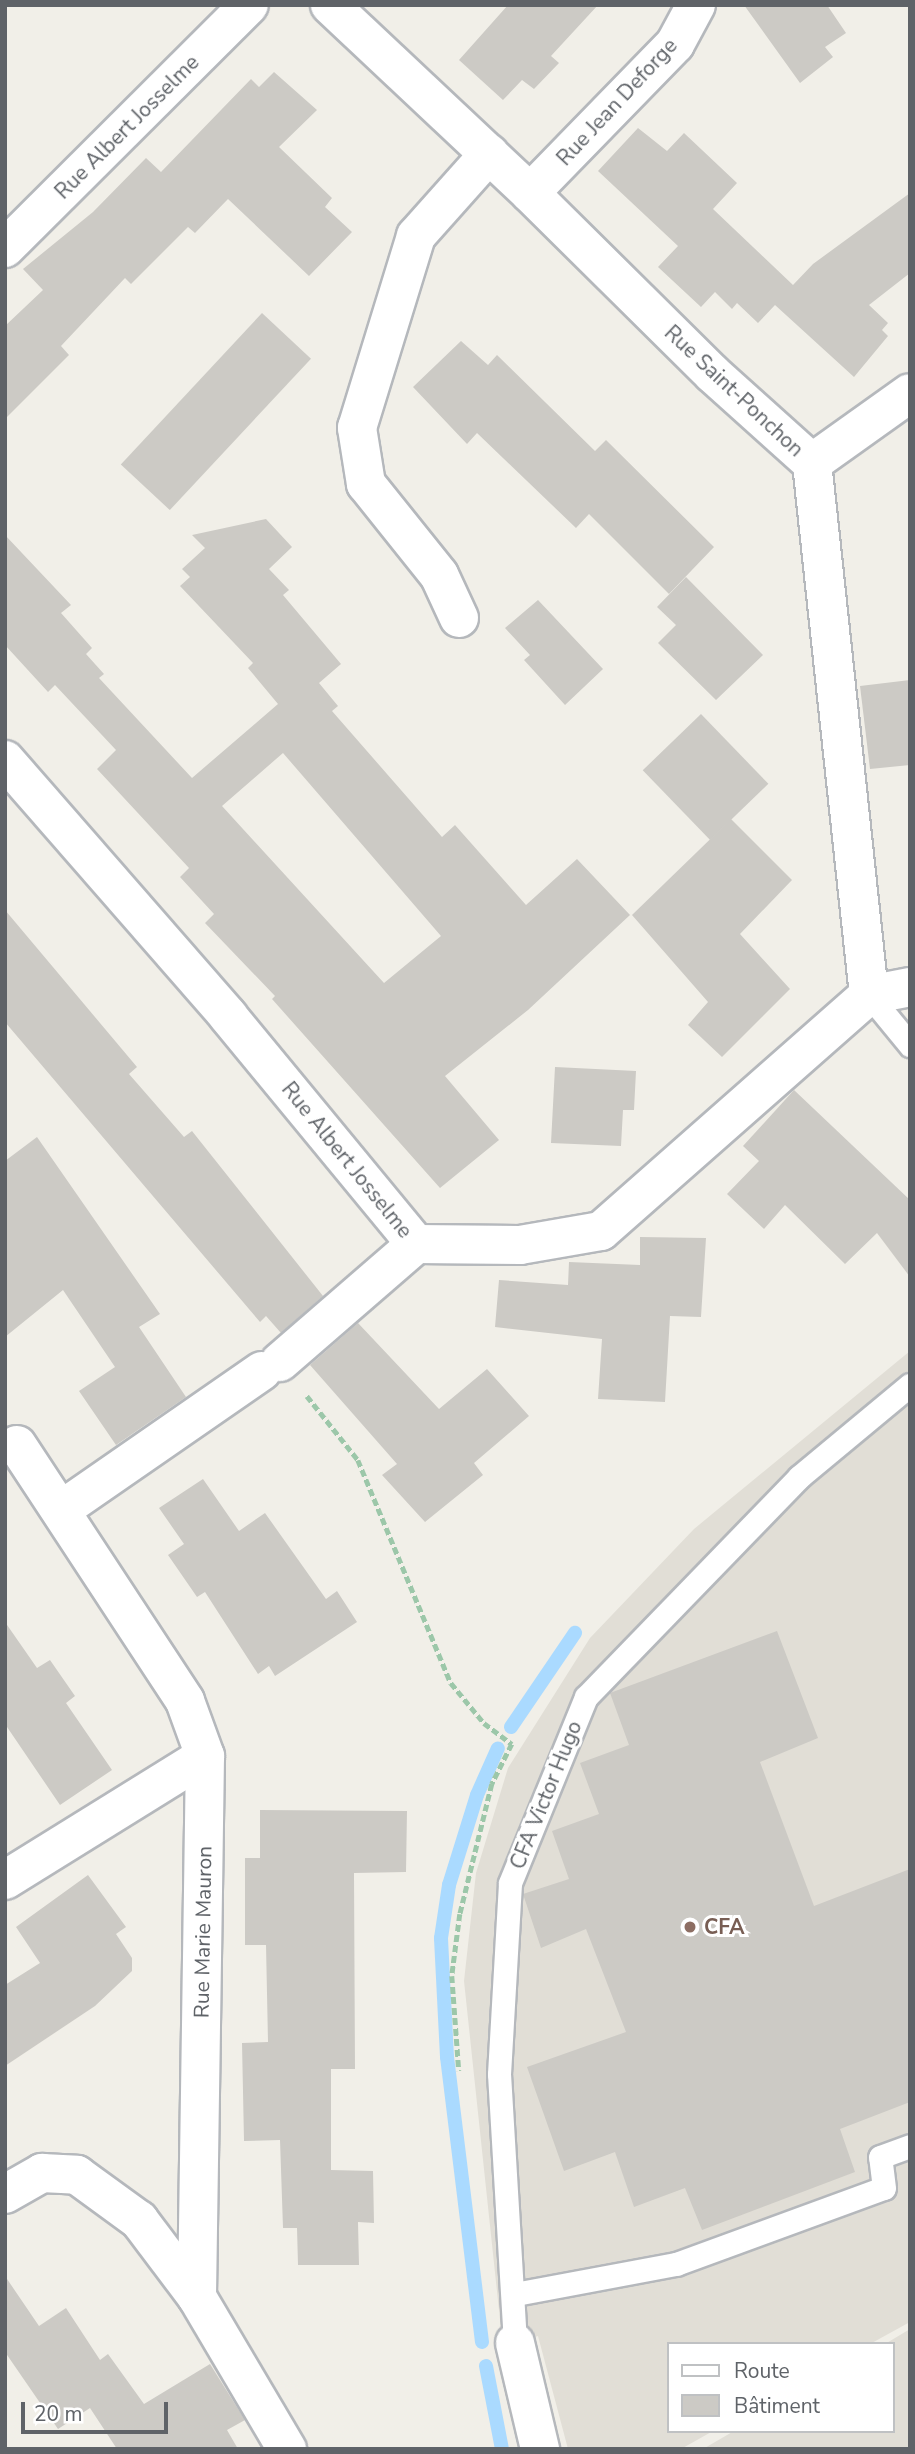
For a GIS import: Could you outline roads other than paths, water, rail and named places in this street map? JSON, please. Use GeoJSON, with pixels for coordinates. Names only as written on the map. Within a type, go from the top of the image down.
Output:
{"type":"FeatureCollection","features":[{"type":"Feature","properties":{"kind":"street","name":"Rue Albert Josselme"},"geometry":{"type":"LineString","coordinates":[[5,248],[249,5]]}},
{"type":"Feature","properties":{"kind":"street","name":"Rue Saint-Ponchon"},"geometry":{"type":"LineString","coordinates":[[330,5],[530,193],[712,374],[812,463],[869,995]]}},
{"type":"Feature","properties":{"kind":"street","name":"Rue Jean Deforge"},"geometry":{"type":"LineString","coordinates":[[530,193],[675,44],[696,5]]}},
{"type":"Feature","properties":{"kind":"street"},"geometry":{"type":"LineString","coordinates":[[459,618],[439,575],[366,484],[357,428],[416,236],[489,155]]}},
{"type":"Feature","properties":{"kind":"street"},"geometry":{"type":"LineString","coordinates":[[812,463],[910,393]]}},
{"type":"Feature","properties":{"kind":"street","name":"Rue Albert Josselme"},"geometry":{"type":"LineString","coordinates":[[5,760],[228,1016],[416,1244],[520,1245],[601,1231],[869,995]]}},
{"type":"Feature","properties":{"kind":"street"},"geometry":{"type":"LineString","coordinates":[[869,995],[910,988]]}},
{"type":"Feature","properties":{"kind":"street"},"geometry":{"type":"LineString","coordinates":[[61,1510],[271,1366],[416,1244]]}},
{"type":"Feature","properties":{"kind":"street","name":"Rue Marie Mauron"},"geometry":{"type":"LineString","coordinates":[[17,1445],[185,1701],[205,1756],[197,2297]]}},
{"type":"Feature","properties":{"kind":"street"},"geometry":{"type":"LineString","coordinates":[[5,1880],[205,1756]]}},
{"type":"Feature","properties":{"kind":"street"},"geometry":{"type":"LineString","coordinates":[[5,2194],[42,2173],[77,2175],[139,2220],[197,2297],[287,2449]]}},
{"type":"Feature","properties":{"kind":"street"},"geometry":{"type":"LineString","coordinates":[[515,2343],[540,2449]]}},
{"type":"Feature","properties":{"kind":"lane"},"geometry":{"type":"LineString","coordinates":[[869,995],[910,1045]]}},
{"type":"Feature","properties":{"kind":"lane","name":"CFA Victor Hugo"},"geometry":{"type":"LineString","coordinates":[[515,2343],[515,2294],[499,2074],[510,1883],[586,1697],[799,1477],[910,1385]]}},
{"type":"Feature","properties":{"kind":"lane"},"geometry":{"type":"LineString","coordinates":[[515,2294],[676,2264],[871,2193],[884,2188],[880,2157],[910,2146]]}},
{"type":"Feature","properties":{"kind":"waterway"},"geometry":{"type":"LineString","coordinates":[[511,1727],[575,1633]]}},
{"type":"Feature","properties":{"kind":"waterway"},"geometry":{"type":"LineString","coordinates":[[482,2342],[447,2057],[441,1938],[449,1885],[477,1795],[498,1748]]}},
{"type":"Feature","properties":{"kind":"waterway"},"geometry":{"type":"LineString","coordinates":[[486,2366],[502,2449]]}},
{"type":"Feature","properties":{"kind":"place","name":"CFA"},"geometry":{"type":"Point","coordinates":[690,1927]}}]}
